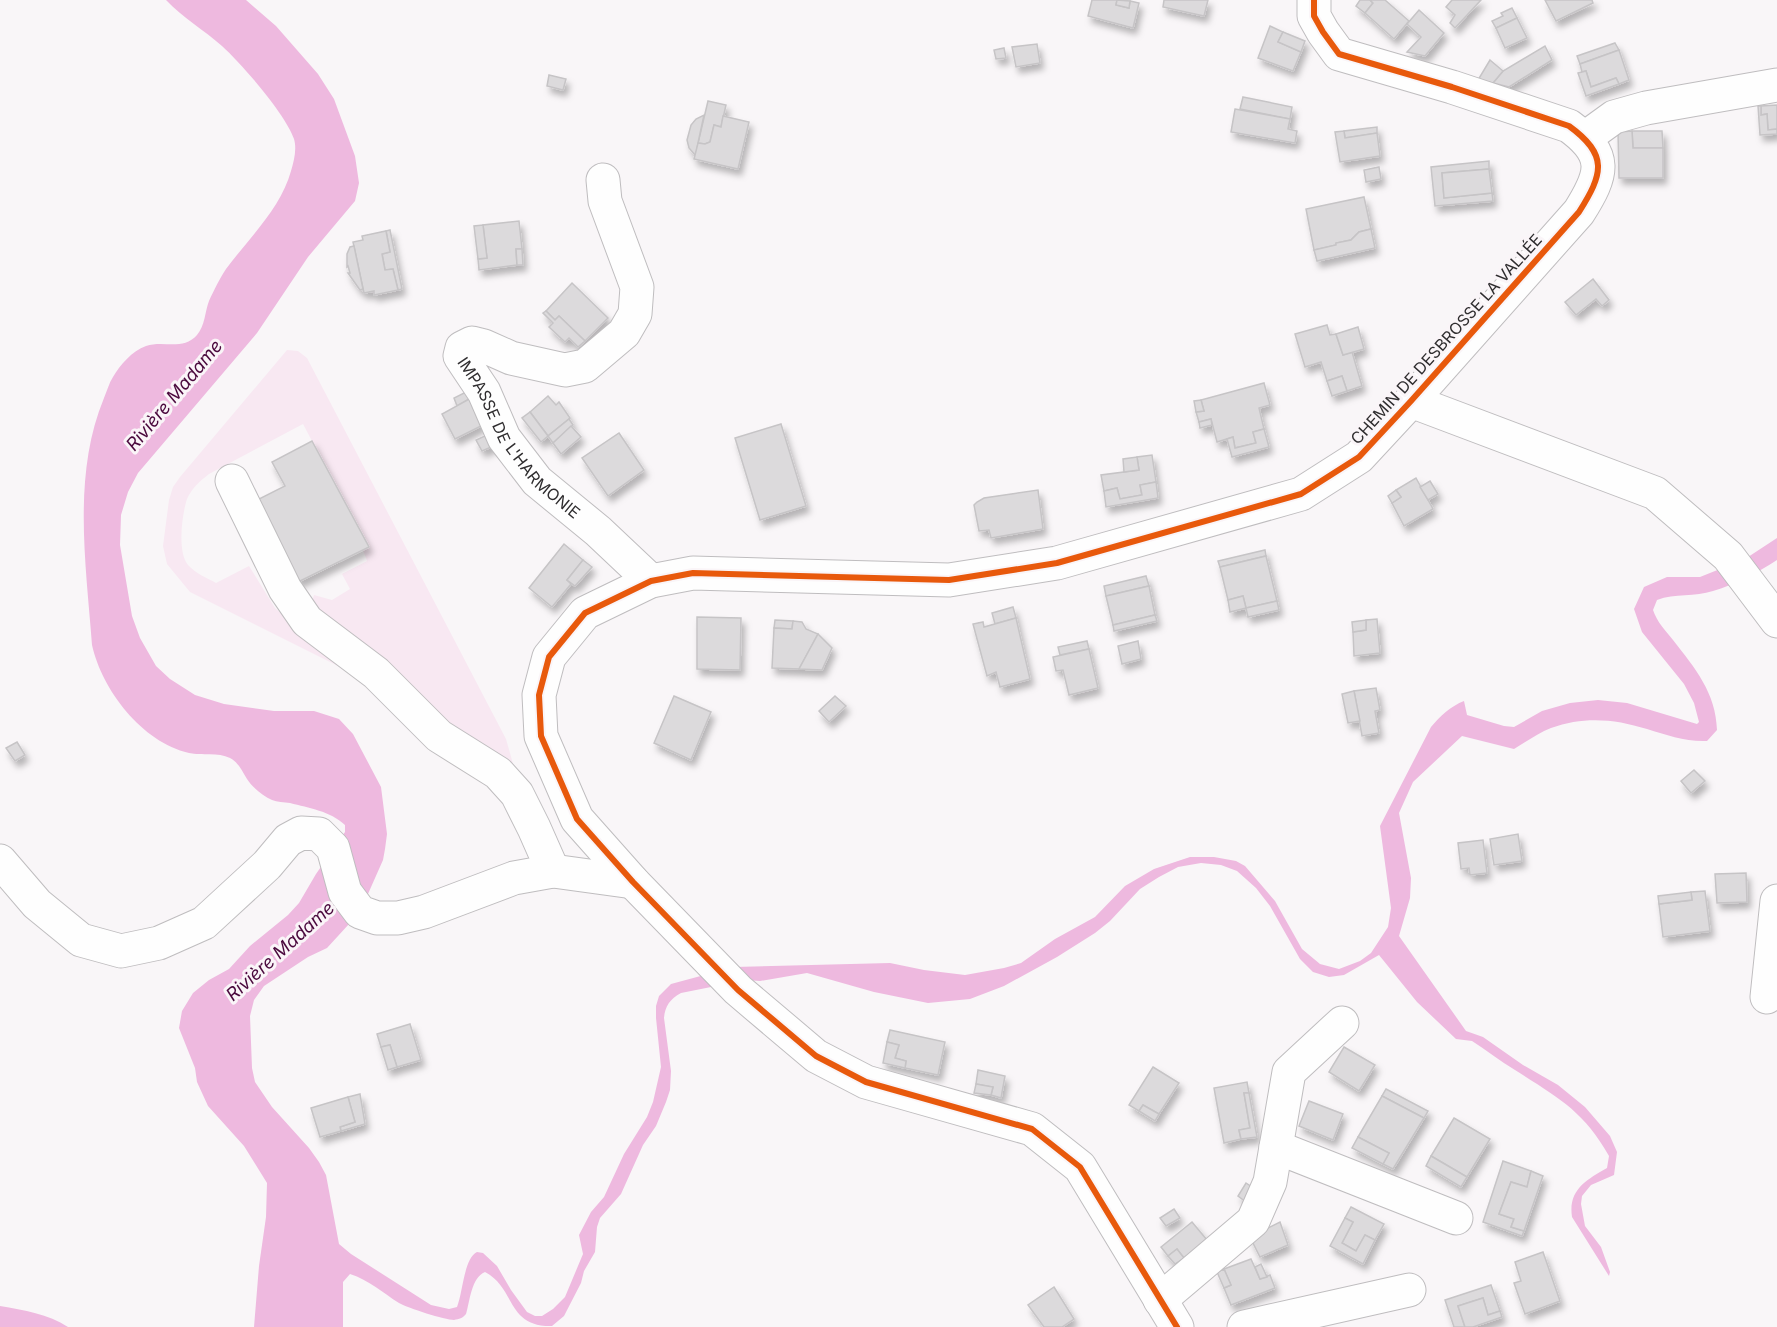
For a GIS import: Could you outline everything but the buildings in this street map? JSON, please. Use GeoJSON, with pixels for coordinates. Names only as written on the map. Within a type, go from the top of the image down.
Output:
{"type":"FeatureCollection","features":[{"type":"Feature","properties":{"kind":"street"},"geometry":{"type":"LineString","coordinates":[[1305,5],[1340,54],[1546,117],[1569,126],[1586,138],[1614,117],[1646,108],[1777,85]]}},
{"type":"Feature","properties":{"kind":"street","name":"CHEMIN DE DESBROSSE LA VALLÉE"},"geometry":{"type":"LineString","coordinates":[[1178,1327],[1080,1167],[1032,1129],[866,1082],[816,1056],[738,990],[633,882],[577,819],[541,736],[539,695],[549,657],[585,613],[651,581],[693,573],[949,580],[1057,564],[1301,494],[1359,457],[1579,212],[1593,189],[1598,165],[1595,150],[1586,138]]}},
{"type":"Feature","properties":{"kind":"street","name":"IMPASSE DE L'HARMONIE"},"geometry":{"type":"LineString","coordinates":[[603,180],[605,201],[637,287],[635,314],[624,333],[585,366],[565,370],[511,358],[472,343],[462,348],[460,356],[484,392],[504,438],[537,481],[598,531],[651,581]]}},
{"type":"Feature","properties":{"kind":"street"},"geometry":{"type":"LineString","coordinates":[[1411,401],[1655,493],[1728,556],[1772,607]]}},
{"type":"Feature","properties":{"kind":"street"},"geometry":{"type":"LineString","coordinates":[[232,482],[285,589],[307,621],[376,673],[439,736],[498,773],[517,794],[553,872]]}},
{"type":"Feature","properties":{"kind":"street"},"geometry":{"type":"LineString","coordinates":[[0,861],[37,904],[81,940],[122,951],[159,943],[204,923],[267,865],[288,840],[301,833],[319,834],[333,848],[345,892],[360,912],[377,918],[398,918],[424,912],[514,878],[553,872],[633,882]]}},
{"type":"Feature","properties":{"kind":"street"},"geometry":{"type":"LineString","coordinates":[[1767,997],[1777,901]]}},
{"type":"Feature","properties":{"kind":"street"},"geometry":{"type":"LineString","coordinates":[[1160,1300],[1253,1221],[1270,1182],[1289,1072],[1342,1023]]}},
{"type":"Feature","properties":{"kind":"street"},"geometry":{"type":"LineString","coordinates":[[1276,1147],[1456,1218]]}},
{"type":"Feature","properties":{"kind":"street"},"geometry":{"type":"LineString","coordinates":[[1244,1327],[1409,1290]]}},
{"type":"Feature","properties":{"kind":"shaded area"},"geometry":{"type":"Polygon","coordinates":[[[287,350],[298,351],[307,358],[506,739],[517,778],[483,755],[310,608],[314,595],[332,600],[350,589],[342,574],[367,561],[363,550],[368,547],[303,424],[209,474],[196,485],[185,506],[182,523],[182,551],[191,568],[216,583],[249,566],[275,608],[348,671],[190,592],[167,564],[163,546],[173,487],[287,350]]]}},
{"type":"Feature","properties":{"kind":"water","name":"Rivière Madame"},"geometry":{"type":"Polygon","coordinates":[[[166,0],[246,0],[276,26],[318,74],[334,99],[355,156],[359,183],[355,201],[308,257],[257,333],[138,473],[128,492],[121,515],[120,545],[132,616],[140,638],[156,666],[170,679],[195,695],[224,704],[274,711],[314,711],[339,719],[353,734],[381,787],[387,834],[385,849],[383,860],[360,912],[327,948],[308,957],[264,986],[254,1000],[250,1016],[252,1068],[255,1082],[272,1107],[309,1148],[326,1175],[339,1244],[431,1305],[449,1309],[457,1307],[469,1261],[477,1252],[483,1253],[497,1266],[527,1312],[535,1316],[542,1316],[553,1309],[565,1297],[583,1254],[579,1235],[591,1212],[604,1197],[624,1154],[647,1117],[653,1102],[661,1067],[656,1006],[659,996],[671,984],[734,967],[890,963],[965,975],[1004,968],[1021,963],[1055,939],[1095,917],[1125,886],[1154,869],[1190,857],[1214,857],[1236,861],[1245,866],[1275,901],[1302,949],[1320,964],[1339,969],[1360,961],[1371,953],[1388,927],[1391,908],[1380,826],[1431,727],[1438,719],[1464,701],[1467,715],[1514,727],[1542,711],[1570,703],[1598,700],[1627,703],[1697,724],[1699,722],[1694,703],[1684,684],[1642,632],[1634,609],[1644,587],[1667,577],[1700,577],[1745,559],[1777,538],[1777,560],[1762,569],[1738,582],[1713,591],[1657,600],[1653,610],[1662,626],[1696,671],[1713,704],[1717,730],[1707,741],[1684,739],[1635,726],[1599,720],[1563,724],[1551,728],[1514,749],[1462,736],[1413,782],[1399,813],[1411,878],[1410,898],[1399,936],[1466,1031],[1483,1037],[1523,1065],[1558,1085],[1585,1107],[1610,1136],[1617,1152],[1614,1175],[1591,1185],[1582,1196],[1581,1204],[1585,1226],[1601,1247],[1610,1272],[1609,1276],[1572,1217],[1571,1208],[1576,1193],[1592,1177],[1607,1168],[1609,1156],[1579,1116],[1557,1097],[1472,1041],[1456,1039],[1417,1002],[1379,955],[1344,975],[1329,977],[1313,972],[1300,959],[1270,906],[1256,888],[1237,871],[1221,865],[1201,863],[1178,867],[1159,877],[1140,889],[1110,921],[1095,933],[1004,986],[970,999],[928,1003],[874,992],[807,973],[760,981],[746,980],[677,995],[667,1006],[664,1018],[671,1071],[670,1090],[666,1102],[621,1194],[600,1218],[595,1252],[584,1271],[581,1283],[564,1316],[552,1326],[537,1325],[526,1320],[519,1314],[502,1287],[485,1272],[474,1284],[466,1314],[456,1320],[435,1316],[399,1303],[370,1283],[350,1274],[343,1282],[343,1327],[254,1327],[266,1217],[267,1183],[244,1146],[208,1106],[197,1082],[195,1068],[179,1028],[182,1011],[193,993],[209,980],[229,969],[250,946],[299,903],[345,832],[345,825],[333,816],[319,811],[274,801],[258,791],[230,758],[189,753],[155,738],[140,726],[115,696],[97,662],[92,645],[85,552],[85,489],[94,427],[109,384],[123,363],[141,348],[152,344],[186,343],[197,335],[217,284],[280,198],[295,155],[295,143],[289,129],[262,90],[222,46],[166,0]]]}},
{"type":"Feature","properties":{"kind":"water"},"geometry":{"type":"Polygon","coordinates":[[[0,1306],[44,1316],[68,1327],[0,1327],[0,1306]]]}},
{"type":"Feature","properties":{"kind":"cycle path"},"geometry":{"type":"LineString","coordinates":[[1177,1327],[1080,1167],[1032,1129],[866,1082],[816,1056],[738,990],[633,882],[577,819],[541,736],[539,695],[549,657],[585,613],[651,581],[693,573],[949,580],[1057,563],[1301,494],[1359,457],[1579,212],[1593,187],[1598,166],[1591,146],[1569,126],[1452,87],[1339,54],[1314,16],[1314,0]]}}]}
